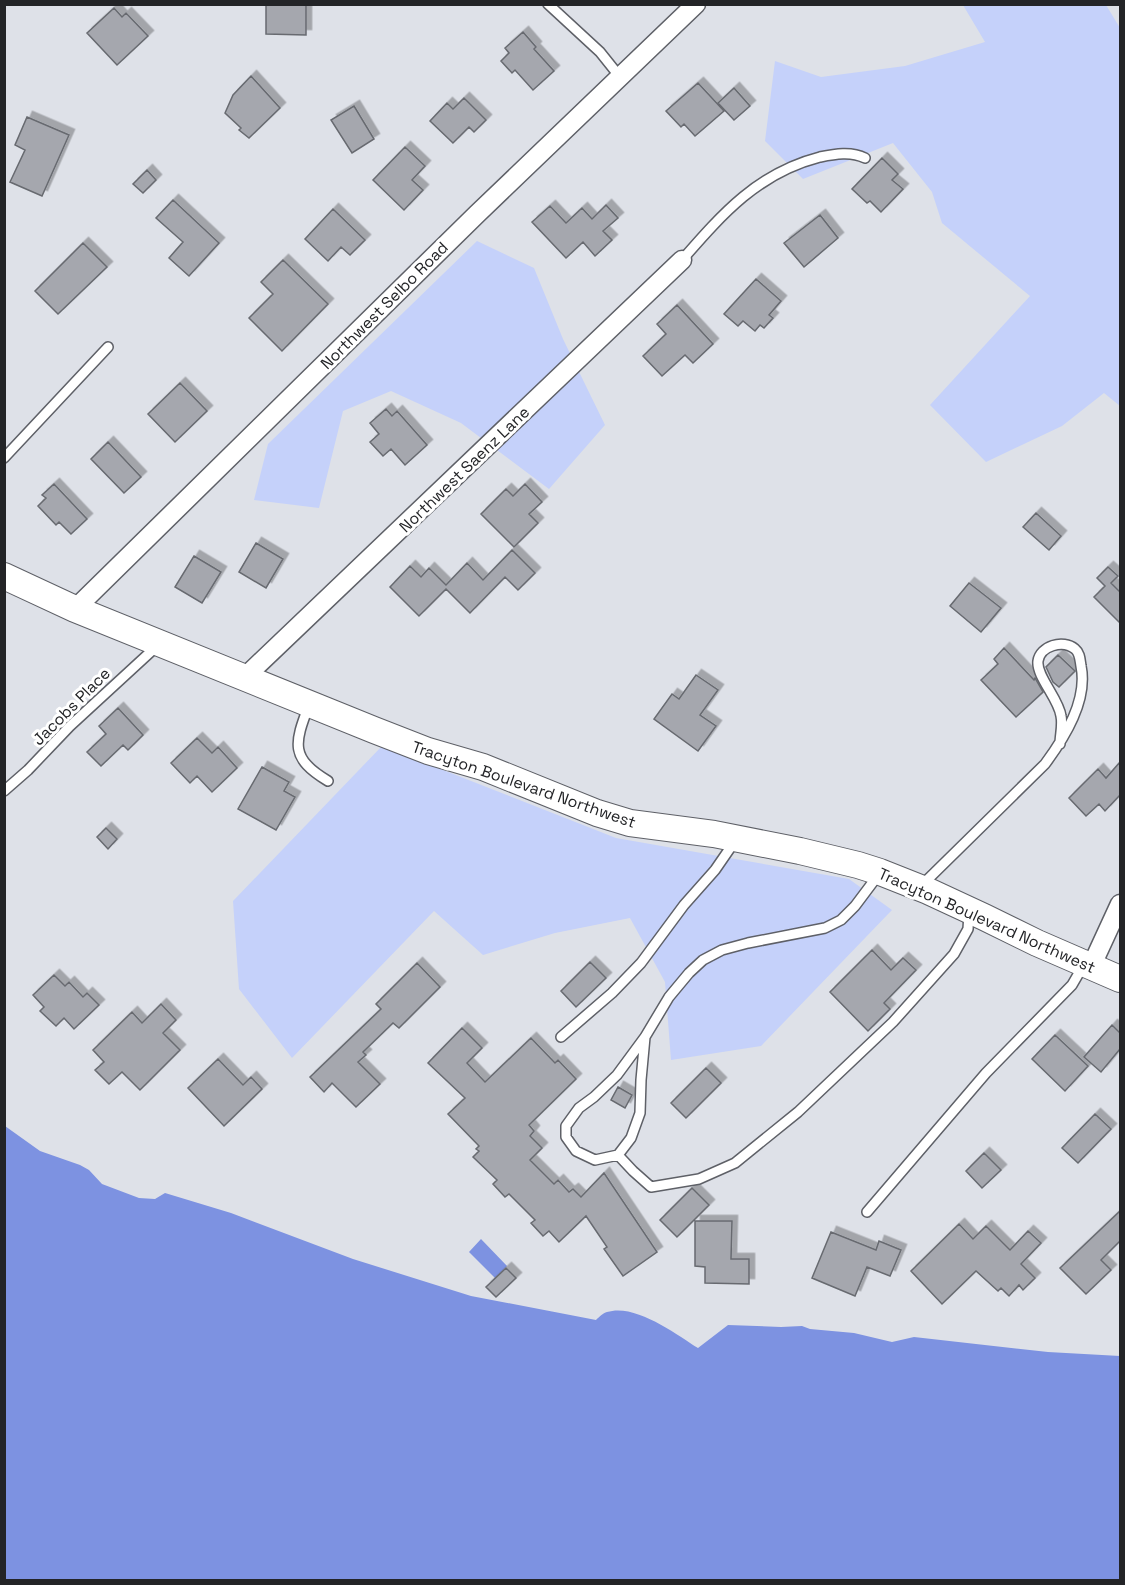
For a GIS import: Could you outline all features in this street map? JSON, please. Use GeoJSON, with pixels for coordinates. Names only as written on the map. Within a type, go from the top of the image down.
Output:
{"type":"FeatureCollection","features":[{"type":"Feature","properties":{"kind":"main road","name":"Tracyton Boulevard Northwest"},"geometry":{"type":"LineString","coordinates":[[4,576],[159,644],[428,751],[483,767],[597,813],[630,824],[714,834],[835,859],[880,872],[1120,979]]}},
{"type":"Feature","properties":{"kind":"street","name":"Northwest Selbo Road"},"geometry":{"type":"LineString","coordinates":[[75,609],[477,214],[696,4]]}},
{"type":"Feature","properties":{"kind":"street","name":"Northwest Saenz Lane"},"geometry":{"type":"LineString","coordinates":[[245,677],[682,260]]}},
{"type":"Feature","properties":{"kind":"street"},"geometry":{"type":"LineString","coordinates":[[1088,965],[1120,904]]}},
{"type":"Feature","properties":{"kind":"lane"},"geometry":{"type":"LineString","coordinates":[[548,4],[600,52],[620,77]]}},
{"type":"Feature","properties":{"kind":"lane"},"geometry":{"type":"LineString","coordinates":[[682,260],[739,200],[769,177],[801,162],[833,154],[857,154],[865,158]]}},
{"type":"Feature","properties":{"kind":"lane"},"geometry":{"type":"LineString","coordinates":[[4,458],[108,348]]}},
{"type":"Feature","properties":{"kind":"lane","name":"Jacobs Place"},"geometry":{"type":"LineString","coordinates":[[4,791],[159,644]]}},
{"type":"Feature","properties":{"kind":"lane"},"geometry":{"type":"LineString","coordinates":[[920,888],[1046,764],[1060,744],[1077,708],[1083,678],[1080,656],[1075,649],[1066,645],[1053,645],[1040,654],[1038,665],[1055,697],[1061,716],[1060,744]]}},
{"type":"Feature","properties":{"kind":"lane"},"geometry":{"type":"LineString","coordinates":[[310,704],[299,736],[299,754],[313,772],[328,781]]}},
{"type":"Feature","properties":{"kind":"lane"},"geometry":{"type":"LineString","coordinates":[[561,1037],[612,993],[641,963],[737,839]]}},
{"type":"Feature","properties":{"kind":"lane"},"geometry":{"type":"LineString","coordinates":[[645,1037],[640,1113],[631,1138],[618,1155],[595,1160],[576,1151],[566,1137],[566,1126],[579,1108],[617,1075],[645,1037],[669,997],[703,960],[722,950],[748,943],[825,928],[841,920],[855,906],[880,872]]}},
{"type":"Feature","properties":{"kind":"lane"},"geometry":{"type":"LineString","coordinates":[[618,1155],[651,1187],[699,1179],[735,1163],[798,1112],[893,1022],[954,954],[968,930],[969,910]]}},
{"type":"Feature","properties":{"kind":"lane"},"geometry":{"type":"LineString","coordinates":[[867,1212],[986,1073],[1072,986],[1088,965]]}},
{"type":"Feature","properties":{"kind":"shaded area"},"geometry":{"type":"Polygon","coordinates":[[[963,5],[1106,5],[1120,28],[1120,406],[1104,393],[1062,426],[986,462],[930,405],[1030,296],[942,223],[932,192],[893,143],[803,179],[765,141],[775,61],[821,77],[905,66],[985,42],[963,5]]]}},
{"type":"Feature","properties":{"kind":"shaded area"},"geometry":{"type":"Polygon","coordinates":[[[477,241],[534,268],[563,339],[605,425],[549,489],[461,423],[391,391],[343,411],[319,508],[254,500],[268,444],[477,241]]]}},
{"type":"Feature","properties":{"kind":"shaded area"},"geometry":{"type":"Polygon","coordinates":[[[382,746],[616,838],[849,879],[892,910],[761,1046],[671,1060],[665,982],[630,918],[555,933],[483,955],[434,911],[292,1058],[239,989],[233,901],[382,746]]]}},
{"type":"Feature","properties":{"kind":"water"},"geometry":{"type":"Polygon","coordinates":[[[5,1126],[40,1151],[80,1165],[89,1170],[102,1184],[139,1198],[155,1199],[165,1193],[231,1213],[353,1259],[471,1296],[596,1320],[607,1312],[618,1310],[630,1312],[655,1321],[698,1348],[728,1325],[802,1326],[810,1329],[854,1333],[892,1342],[914,1337],[1048,1352],[1120,1356],[1120,1580],[5,1580],[5,1126]]]}},
{"type":"Feature","properties":{"kind":"water"},"geometry":{"type":"Polygon","coordinates":[[[481,1239],[507,1266],[495,1278],[469,1252],[481,1239]]]}},
{"type":"Feature","properties":{"kind":"building"},"geometry":{"type":"Polygon","coordinates":[[[266,4],[306,4],[306,35],[266,34],[266,4]]]}},
{"type":"Feature","properties":{"kind":"building"},"geometry":{"type":"Polygon","coordinates":[[[114,8],[122,17],[126,13],[148,36],[117,65],[87,33],[114,8]]]}},
{"type":"Feature","properties":{"kind":"building"},"geometry":{"type":"Polygon","coordinates":[[[523,32],[536,47],[534,49],[554,71],[533,90],[515,70],[512,73],[501,61],[509,53],[505,48],[523,32]]]}},
{"type":"Feature","properties":{"kind":"building"},"geometry":{"type":"Polygon","coordinates":[[[251,76],[280,108],[249,138],[225,113],[233,95],[251,76]]]}},
{"type":"Feature","properties":{"kind":"building"},"geometry":{"type":"Polygon","coordinates":[[[698,83],[724,111],[695,136],[684,124],[681,127],[666,111],[698,83]]]}},
{"type":"Feature","properties":{"kind":"building"},"geometry":{"type":"Polygon","coordinates":[[[734,88],[750,106],[734,120],[718,103],[734,88]]]}},
{"type":"Feature","properties":{"kind":"building"},"geometry":{"type":"Polygon","coordinates":[[[464,98],[486,120],[474,132],[469,127],[453,143],[430,121],[447,103],[453,109],[464,98]]]}},
{"type":"Feature","properties":{"kind":"building"},"geometry":{"type":"Polygon","coordinates":[[[354,106],[374,139],[352,153],[331,120],[354,106]]]}},
{"type":"Feature","properties":{"kind":"building"},"geometry":{"type":"Polygon","coordinates":[[[27,117],[69,135],[42,196],[10,182],[25,150],[15,145],[27,117]]]}},
{"type":"Feature","properties":{"kind":"building"},"geometry":{"type":"Polygon","coordinates":[[[405,147],[425,166],[412,180],[423,190],[404,210],[373,180],[405,147]]]}},
{"type":"Feature","properties":{"kind":"building"},"geometry":{"type":"Polygon","coordinates":[[[882,158],[898,174],[892,180],[903,189],[881,212],[852,189],[882,158]]]}},
{"type":"Feature","properties":{"kind":"building"},"geometry":{"type":"Polygon","coordinates":[[[147,170],[156,180],[143,193],[133,184],[147,170]]]}},
{"type":"Feature","properties":{"kind":"building"},"geometry":{"type":"Polygon","coordinates":[[[173,200],[219,243],[189,276],[169,258],[183,242],[156,218],[173,200]]]}},
{"type":"Feature","properties":{"kind":"building"},"geometry":{"type":"Polygon","coordinates":[[[606,205],[618,218],[603,231],[612,240],[595,256],[583,242],[566,258],[532,222],[550,206],[566,223],[582,208],[592,219],[606,205]]]}},
{"type":"Feature","properties":{"kind":"building"},"geometry":{"type":"Polygon","coordinates":[[[333,209],[365,240],[350,255],[341,247],[328,261],[305,239],[333,209]]]}},
{"type":"Feature","properties":{"kind":"building"},"geometry":{"type":"Polygon","coordinates":[[[820,215],[838,238],[804,267],[784,243],[820,215]]]}},
{"type":"Feature","properties":{"kind":"building"},"geometry":{"type":"Polygon","coordinates":[[[83,243],[107,267],[58,314],[35,291],[83,243]]]}},
{"type":"Feature","properties":{"kind":"building"},"geometry":{"type":"Polygon","coordinates":[[[283,260],[328,304],[282,351],[249,318],[273,294],[261,282],[283,260]]]}},
{"type":"Feature","properties":{"kind":"building"},"geometry":{"type":"Polygon","coordinates":[[[756,279],[781,301],[769,315],[773,318],[764,328],[760,325],[755,331],[743,321],[738,326],[724,314],[756,279]]]}},
{"type":"Feature","properties":{"kind":"building"},"geometry":{"type":"Polygon","coordinates":[[[677,305],[713,344],[693,363],[685,355],[662,376],[643,356],[666,334],[657,324],[677,305]]]}},
{"type":"Feature","properties":{"kind":"building"},"geometry":{"type":"Polygon","coordinates":[[[180,383],[207,411],[175,442],[148,414],[180,383]]]}},
{"type":"Feature","properties":{"kind":"building"},"geometry":{"type":"Polygon","coordinates":[[[386,409],[392,416],[397,411],[427,445],[405,465],[391,449],[383,456],[370,442],[379,434],[370,423],[386,409]]]}},
{"type":"Feature","properties":{"kind":"building"},"geometry":{"type":"Polygon","coordinates":[[[108,442],[141,477],[124,493],[91,459],[108,442]]]}},
{"type":"Feature","properties":{"kind":"building"},"geometry":{"type":"Polygon","coordinates":[[[54,484],[87,519],[71,534],[59,522],[56,525],[38,506],[46,498],[42,495],[54,484]]]}},
{"type":"Feature","properties":{"kind":"building"},"geometry":{"type":"Polygon","coordinates":[[[525,484],[542,502],[529,514],[538,523],[514,547],[481,514],[506,489],[513,496],[525,484]]]}},
{"type":"Feature","properties":{"kind":"building"},"geometry":{"type":"Polygon","coordinates":[[[1036,513],[1061,536],[1049,550],[1023,527],[1036,513]]]}},
{"type":"Feature","properties":{"kind":"building"},"geometry":{"type":"Polygon","coordinates":[[[256,543],[283,559],[266,588],[239,572],[256,543]]]}},
{"type":"Feature","properties":{"kind":"building"},"geometry":{"type":"Polygon","coordinates":[[[512,550],[535,573],[518,590],[505,577],[470,613],[446,589],[419,616],[390,587],[410,566],[421,577],[429,568],[446,585],[467,563],[483,580],[512,550]]]}},
{"type":"Feature","properties":{"kind":"building"},"geometry":{"type":"Polygon","coordinates":[[[194,556],[221,572],[202,603],[175,587],[194,556]]]}},
{"type":"Feature","properties":{"kind":"building"},"geometry":{"type":"Polygon","coordinates":[[[1108,567],[1118,576],[1111,583],[1120,592],[1120,623],[1094,597],[1105,586],[1097,578],[1108,567]]]}},
{"type":"Feature","properties":{"kind":"building"},"geometry":{"type":"Polygon","coordinates":[[[969,583],[1001,608],[981,632],[950,606],[969,583]]]}},
{"type":"Feature","properties":{"kind":"building"},"geometry":{"type":"Polygon","coordinates":[[[1004,648],[1034,680],[1035,678],[1043,692],[1016,717],[981,680],[998,664],[994,659],[1004,648]]]}},
{"type":"Feature","properties":{"kind":"building"},"geometry":{"type":"Polygon","coordinates":[[[1058,655],[1075,671],[1059,687],[1053,682],[1046,667],[1058,655]]]}},
{"type":"Feature","properties":{"kind":"building"},"geometry":{"type":"Polygon","coordinates":[[[696,675],[718,690],[700,715],[716,726],[698,751],[654,719],[672,694],[679,699],[696,675]]]}},
{"type":"Feature","properties":{"kind":"building"},"geometry":{"type":"Polygon","coordinates":[[[118,708],[143,735],[128,750],[123,745],[101,766],[87,752],[106,734],[99,726],[118,708]]]}},
{"type":"Feature","properties":{"kind":"building"},"geometry":{"type":"Polygon","coordinates":[[[197,738],[212,753],[218,747],[237,768],[212,792],[197,776],[190,783],[171,763],[197,738]]]}},
{"type":"Feature","properties":{"kind":"building"},"geometry":{"type":"Polygon","coordinates":[[[1120,762],[1120,795],[1105,811],[1099,804],[1086,816],[1069,798],[1098,769],[1106,778],[1120,762]]]}},
{"type":"Feature","properties":{"kind":"building"},"geometry":{"type":"Polygon","coordinates":[[[262,767],[289,782],[284,791],[295,797],[276,830],[238,809],[262,767]]]}},
{"type":"Feature","properties":{"kind":"building"},"geometry":{"type":"Polygon","coordinates":[[[106,828],[117,839],[108,849],[97,837],[106,828]]]}},
{"type":"Feature","properties":{"kind":"building"},"geometry":{"type":"Polygon","coordinates":[[[872,950],[891,970],[903,958],[916,970],[884,1003],[890,1009],[868,1031],[830,992],[872,950]]]}},
{"type":"Feature","properties":{"kind":"building"},"geometry":{"type":"Polygon","coordinates":[[[590,962],[606,978],[576,1007],[561,991],[590,962]]]}},
{"type":"Feature","properties":{"kind":"building"},"geometry":{"type":"Polygon","coordinates":[[[417,963],[440,987],[399,1028],[393,1023],[363,1052],[366,1055],[358,1062],[380,1084],[356,1107],[332,1083],[324,1092],[310,1077],[381,1009],[376,1004],[417,963]]]}},
{"type":"Feature","properties":{"kind":"building"},"geometry":{"type":"Polygon","coordinates":[[[54,975],[65,986],[69,982],[83,997],[87,993],[99,1005],[74,1029],[64,1018],[56,1026],[40,1011],[44,1007],[33,995],[54,975]]]}},
{"type":"Feature","properties":{"kind":"building"},"geometry":{"type":"Polygon","coordinates":[[[161,1004],[176,1020],[163,1033],[180,1050],[140,1090],[122,1072],[109,1084],[95,1070],[104,1062],[93,1050],[132,1012],[142,1023],[161,1004]]]}},
{"type":"Feature","properties":{"kind":"building"},"geometry":{"type":"Polygon","coordinates":[[[1112,1025],[1120,1033],[1120,1049],[1101,1072],[1084,1057],[1112,1025]]]}},
{"type":"Feature","properties":{"kind":"building"},"geometry":{"type":"Polygon","coordinates":[[[462,1028],[482,1048],[467,1063],[485,1082],[531,1038],[555,1063],[558,1060],[576,1079],[529,1125],[534,1131],[530,1136],[542,1148],[530,1160],[554,1184],[558,1180],[569,1192],[573,1189],[581,1197],[604,1173],[657,1252],[623,1276],[604,1249],[607,1247],[586,1216],[559,1242],[549,1231],[543,1236],[531,1223],[535,1220],[509,1194],[505,1197],[493,1184],[497,1180],[473,1157],[479,1151],[476,1149],[479,1146],[448,1114],[465,1098],[428,1063],[462,1028]]]}},
{"type":"Feature","properties":{"kind":"building"},"geometry":{"type":"Polygon","coordinates":[[[1055,1035],[1088,1066],[1065,1091],[1032,1059],[1055,1035]]]}},
{"type":"Feature","properties":{"kind":"building"},"geometry":{"type":"Polygon","coordinates":[[[218,1059],[243,1085],[251,1077],[262,1089],[224,1126],[188,1088],[218,1059]]]}},
{"type":"Feature","properties":{"kind":"building"},"geometry":{"type":"Polygon","coordinates":[[[706,1068],[721,1083],[686,1118],[671,1103],[706,1068]]]}},
{"type":"Feature","properties":{"kind":"building"},"geometry":{"type":"Polygon","coordinates":[[[618,1087],[632,1095],[625,1108],[611,1100],[618,1087]]]}},
{"type":"Feature","properties":{"kind":"building"},"geometry":{"type":"Polygon","coordinates":[[[1095,1114],[1111,1129],[1078,1163],[1062,1148],[1095,1114]]]}},
{"type":"Feature","properties":{"kind":"building"},"geometry":{"type":"Polygon","coordinates":[[[984,1153],[1001,1170],[982,1188],[966,1171],[984,1153]]]}},
{"type":"Feature","properties":{"kind":"building"},"geometry":{"type":"Polygon","coordinates":[[[692,1188],[709,1205],[677,1237],[660,1220],[692,1188]]]}},
{"type":"Feature","properties":{"kind":"building"},"geometry":{"type":"Polygon","coordinates":[[[1120,1211],[1120,1241],[1101,1260],[1111,1270],[1086,1294],[1060,1268],[1120,1211]]]}},
{"type":"Feature","properties":{"kind":"building"},"geometry":{"type":"Polygon","coordinates":[[[695,1221],[732,1221],[731,1259],[749,1259],[749,1284],[705,1283],[705,1267],[695,1266],[695,1221]]]}},
{"type":"Feature","properties":{"kind":"building"},"geometry":{"type":"Polygon","coordinates":[[[959,1224],[973,1239],[986,1226],[1010,1250],[1028,1231],[1041,1243],[1021,1264],[1035,1278],[1023,1290],[1019,1285],[1009,1296],[1001,1288],[998,1291],[976,1271],[942,1304],[911,1271],[959,1224]]]}},
{"type":"Feature","properties":{"kind":"building"},"geometry":{"type":"Polygon","coordinates":[[[831,1232],[876,1250],[879,1241],[901,1250],[890,1276],[867,1267],[855,1296],[812,1278],[831,1232]]]}},
{"type":"Feature","properties":{"kind":"building"},"geometry":{"type":"Polygon","coordinates":[[[506,1268],[516,1278],[496,1297],[486,1287],[506,1268]]]}}]}
